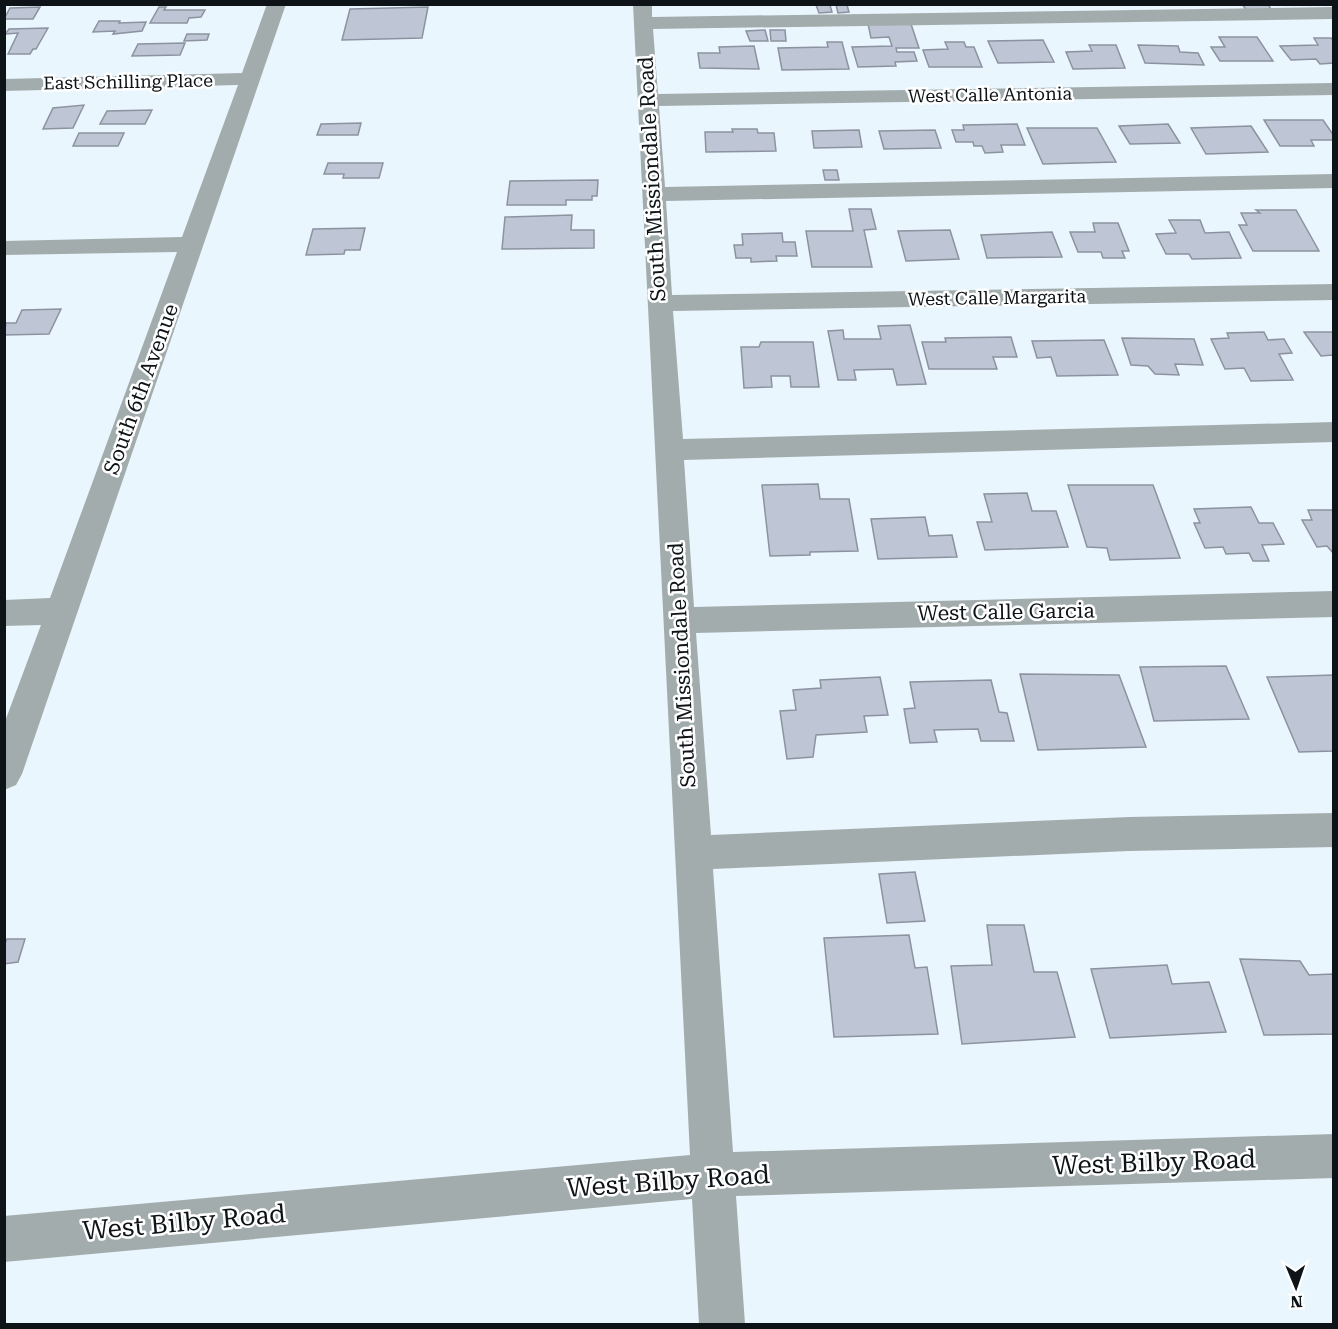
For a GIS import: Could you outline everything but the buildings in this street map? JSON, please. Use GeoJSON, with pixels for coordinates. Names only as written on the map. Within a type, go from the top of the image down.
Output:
{"type":"FeatureCollection","features":[{"type":"Feature","properties":{"kind":"street","name":"South 6th Avenue"},"geometry":{"type":"LineString","coordinates":[[4,774],[277,4]]}},
{"type":"Feature","properties":{"kind":"street"},"geometry":{"type":"LineString","coordinates":[[642,14],[1334,13]]}},
{"type":"Feature","properties":{"kind":"street","name":"South Missiondale Road"},"geometry":{"type":"LineString","coordinates":[[642,14],[722,1324]]}},
{"type":"Feature","properties":{"kind":"street","name":"East Schilling Place"},"geometry":{"type":"LineString","coordinates":[[4,85],[251,79]]}},
{"type":"Feature","properties":{"kind":"street","name":"West Calle Antonia"},"geometry":{"type":"LineString","coordinates":[[647,100],[1334,89]]}},
{"type":"Feature","properties":{"kind":"street"},"geometry":{"type":"LineString","coordinates":[[653,194],[1334,181]]}},
{"type":"Feature","properties":{"kind":"street"},"geometry":{"type":"LineString","coordinates":[[4,248],[193,244]]}},
{"type":"Feature","properties":{"kind":"street","name":"West Calle Margarita"},"geometry":{"type":"LineString","coordinates":[[660,303],[1334,292]]}},
{"type":"Feature","properties":{"kind":"street"},"geometry":{"type":"LineString","coordinates":[[669,450],[1334,432]]}},
{"type":"Feature","properties":{"kind":"street","name":"West Calle Garcia"},"geometry":{"type":"LineString","coordinates":[[679,620],[1334,604]]}},
{"type":"Feature","properties":{"kind":"street"},"geometry":{"type":"LineString","coordinates":[[4,613],[62,611]]}},
{"type":"Feature","properties":{"kind":"street"},"geometry":{"type":"LineString","coordinates":[[693,853],[1129,834],[1334,830]]}},
{"type":"Feature","properties":{"kind":"street","name":"West Bilby Road"},"geometry":{"type":"LineString","coordinates":[[4,1239],[713,1175],[1334,1156]]}}]}
